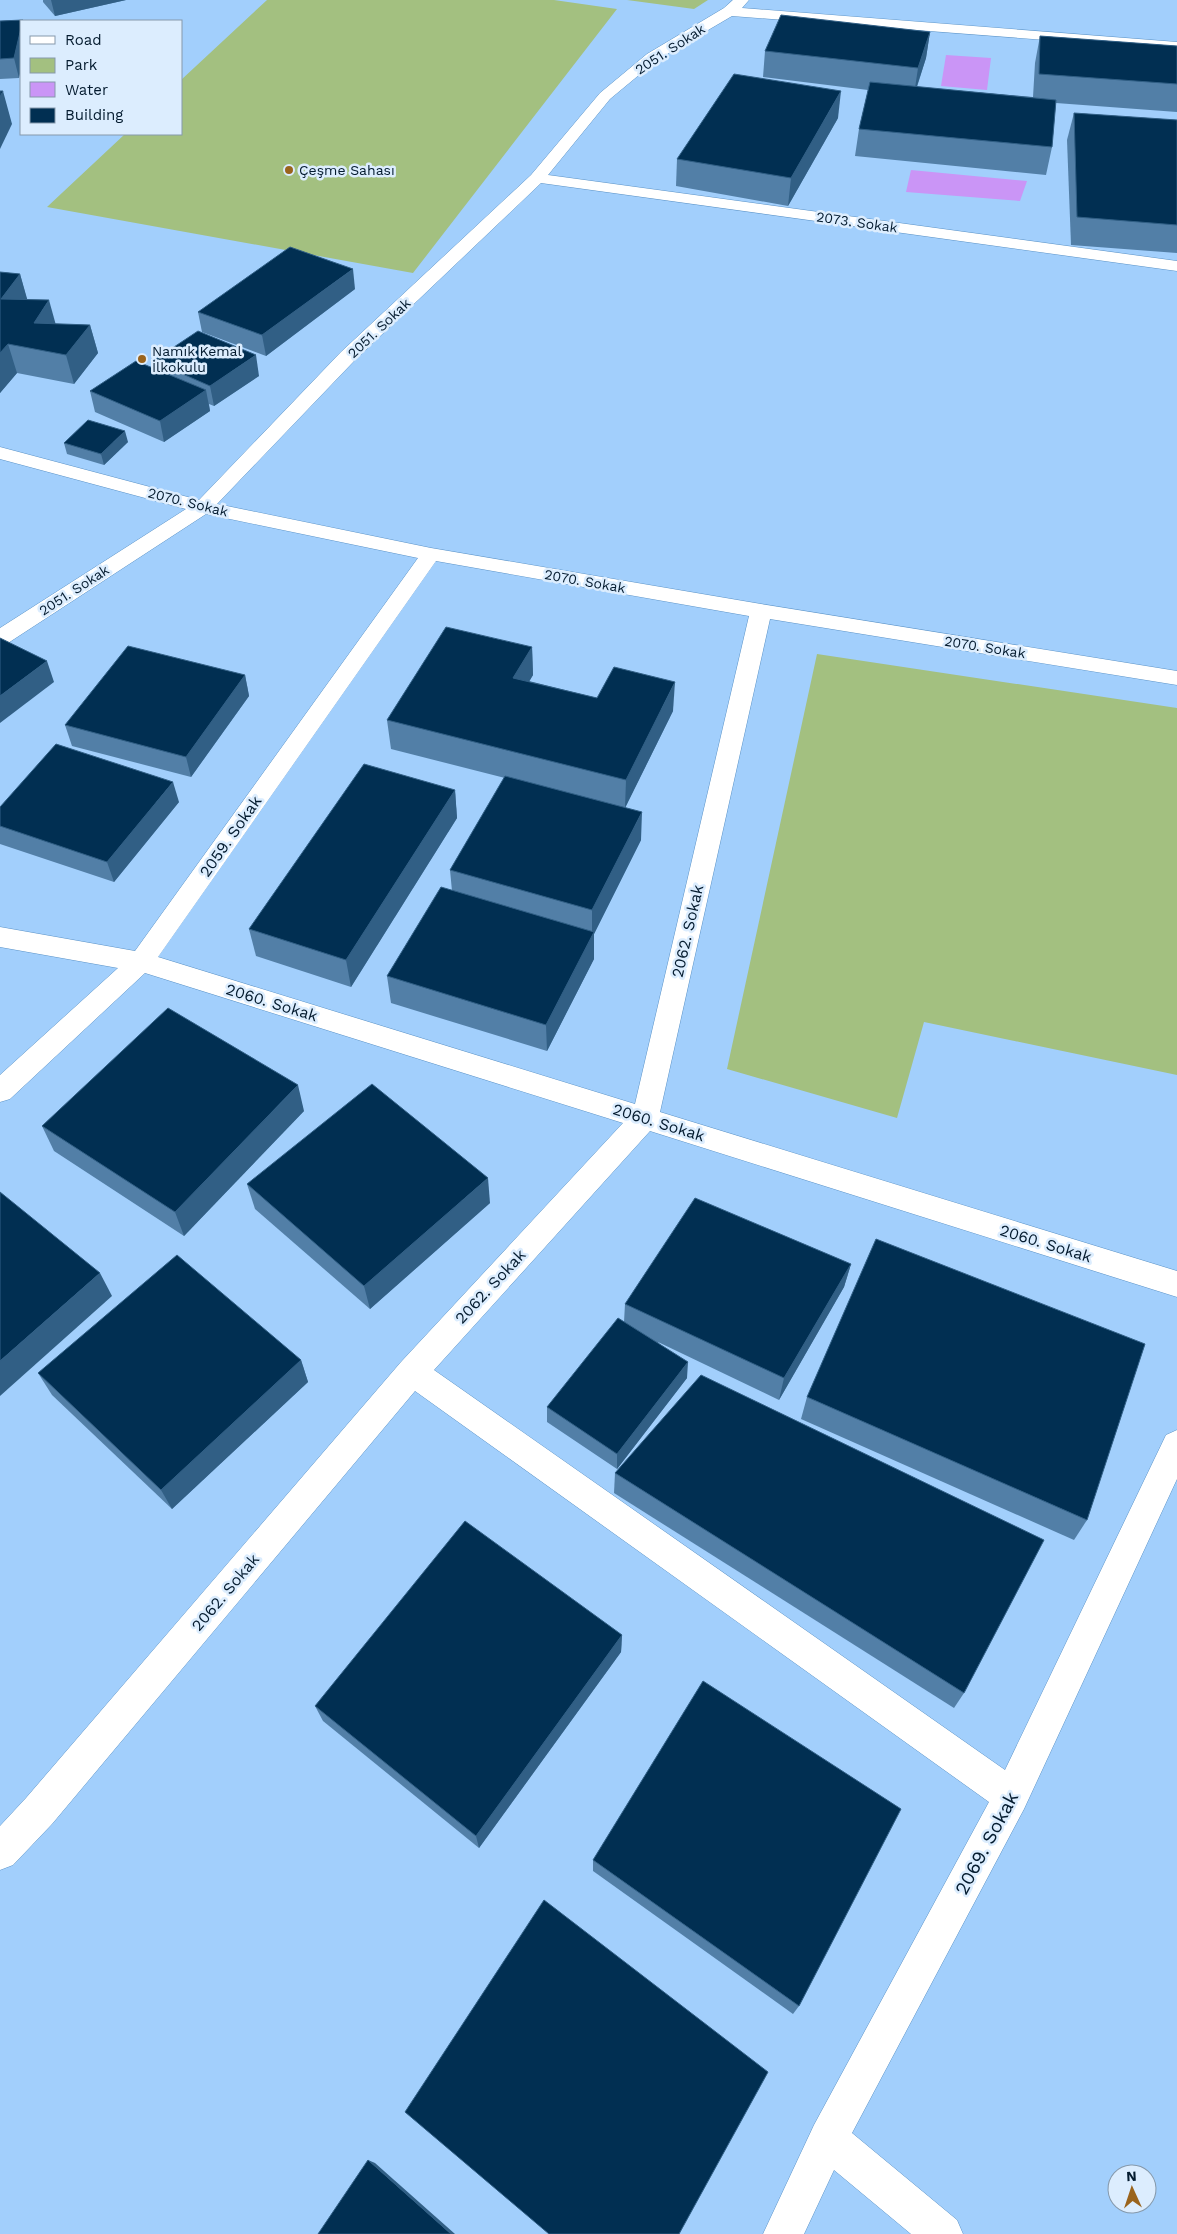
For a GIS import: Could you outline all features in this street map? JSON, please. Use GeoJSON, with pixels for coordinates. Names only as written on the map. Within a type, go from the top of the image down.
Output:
{"type":"FeatureCollection","features":[{"type":"Feature","properties":{"kind":"street","name":"2051. Sokak"},"geometry":{"type":"LineString","coordinates":[[0,638],[203,507],[348,356],[537,178],[605,96],[652,57],[729,11],[742,0]]}},
{"type":"Feature","properties":{"kind":"street"},"geometry":{"type":"LineString","coordinates":[[729,11],[1177,46]]}},
{"type":"Feature","properties":{"kind":"street","name":"2073. Sokak"},"geometry":{"type":"LineString","coordinates":[[537,178],[1177,266]]}},
{"type":"Feature","properties":{"kind":"street","name":"2070. Sokak"},"geometry":{"type":"LineString","coordinates":[[0,453],[203,507],[431,554],[761,611],[1177,678]]}},
{"type":"Feature","properties":{"kind":"street","name":"2059. Sokak"},"geometry":{"type":"LineString","coordinates":[[0,1091],[141,962],[431,554]]}},
{"type":"Feature","properties":{"kind":"street","name":"2062. Sokak"},"geometry":{"type":"LineString","coordinates":[[0,1852],[46,1804],[412,1372],[645,1118],[761,611]]}},
{"type":"Feature","properties":{"kind":"street","name":"2060. Sokak"},"geometry":{"type":"LineString","coordinates":[[0,937],[141,962],[1177,1284]]}},
{"type":"Feature","properties":{"kind":"street"},"geometry":{"type":"LineString","coordinates":[[412,1372],[1011,1796]]}},
{"type":"Feature","properties":{"kind":"street","name":"2069. Sokak"},"geometry":{"type":"LineString","coordinates":[[783,2234],[828,2138],[1011,1796],[1177,1445]]}},
{"type":"Feature","properties":{"kind":"street"},"geometry":{"type":"LineString","coordinates":[[828,2138],[944,2234]]}},
{"type":"Feature","properties":{"kind":"green space","name":"Çeşme Sahası"},"geometry":{"type":"Polygon","coordinates":[[[267,0],[554,0],[617,9],[413,273],[47,207],[124,135],[182,135],[182,79],[267,0]]]}},
{"type":"Feature","properties":{"kind":"green space"},"geometry":{"type":"Polygon","coordinates":[[[627,0],[708,0],[694,9],[627,0]]]}},
{"type":"Feature","properties":{"kind":"green space"},"geometry":{"type":"Polygon","coordinates":[[[817,654],[1177,708],[1177,1075],[924,1022],[897,1118],[727,1069],[817,654]]]}},
{"type":"Feature","properties":{"kind":"water"},"geometry":{"type":"Polygon","coordinates":[[[946,55],[991,58],[987,90],[941,86],[946,55]]]}},
{"type":"Feature","properties":{"kind":"water"},"geometry":{"type":"Polygon","coordinates":[[[911,170],[1027,181],[1020,201],[906,192],[911,170]]]}},
{"type":"Feature","properties":{"kind":"building"},"geometry":{"type":"Polygon","coordinates":[[[781,15],[930,32],[918,68],[765,51],[781,15]]]}},
{"type":"Feature","properties":{"kind":"building"},"geometry":{"type":"Polygon","coordinates":[[[20,20],[20,32],[14,58],[0,59],[0,21],[20,20]]]}},
{"type":"Feature","properties":{"kind":"building"},"geometry":{"type":"Polygon","coordinates":[[[1040,36],[1177,46],[1177,84],[1039,74],[1040,36]]]}},
{"type":"Feature","properties":{"kind":"building"},"geometry":{"type":"Polygon","coordinates":[[[734,74],[841,91],[791,178],[677,159],[734,74]]]}},
{"type":"Feature","properties":{"kind":"building"},"geometry":{"type":"Polygon","coordinates":[[[870,82],[1056,100],[1052,147],[859,129],[870,82]]]}},
{"type":"Feature","properties":{"kind":"building"},"geometry":{"type":"Polygon","coordinates":[[[1074,113],[1177,120],[1177,225],[1077,217],[1074,113]]]}},
{"type":"Feature","properties":{"kind":"building"},"geometry":{"type":"Polygon","coordinates":[[[290,247],[353,269],[262,335],[198,312],[290,247]]]}},
{"type":"Feature","properties":{"kind":"building"},"geometry":{"type":"Polygon","coordinates":[[[0,272],[20,274],[1,299],[49,300],[34,323],[90,325],[66,355],[8,344],[0,353],[0,272]]]}},
{"type":"Feature","properties":{"kind":"building"},"geometry":{"type":"Polygon","coordinates":[[[198,331],[256,355],[210,386],[153,361],[198,331]]]}},
{"type":"Feature","properties":{"kind":"building"},"geometry":{"type":"Polygon","coordinates":[[[136,361],[206,390],[160,421],[90,391],[136,361]]]}},
{"type":"Feature","properties":{"kind":"building"},"geometry":{"type":"Polygon","coordinates":[[[88,420],[125,431],[101,454],[64,443],[88,420]]]}},
{"type":"Feature","properties":{"kind":"building"},"geometry":{"type":"Polygon","coordinates":[[[446,627],[532,647],[513,678],[597,698],[614,667],[675,682],[626,780],[387,720],[446,627]]]}},
{"type":"Feature","properties":{"kind":"building"},"geometry":{"type":"Polygon","coordinates":[[[0,638],[47,661],[0,696],[0,638]]]}},
{"type":"Feature","properties":{"kind":"building"},"geometry":{"type":"Polygon","coordinates":[[[128,646],[245,675],[186,757],[65,725],[128,646]]]}},
{"type":"Feature","properties":{"kind":"building"},"geometry":{"type":"Polygon","coordinates":[[[56,744],[173,782],[107,862],[0,826],[0,807],[56,744]]]}},
{"type":"Feature","properties":{"kind":"building"},"geometry":{"type":"Polygon","coordinates":[[[364,764],[455,790],[346,960],[249,929],[364,764]]]}},
{"type":"Feature","properties":{"kind":"building"},"geometry":{"type":"Polygon","coordinates":[[[505,776],[642,812],[592,910],[450,870],[505,776]]]}},
{"type":"Feature","properties":{"kind":"building"},"geometry":{"type":"Polygon","coordinates":[[[441,887],[594,932],[546,1025],[387,976],[441,887]]]}},
{"type":"Feature","properties":{"kind":"building"},"geometry":{"type":"Polygon","coordinates":[[[168,1008],[298,1085],[175,1212],[42,1126],[168,1008]]]}},
{"type":"Feature","properties":{"kind":"building"},"geometry":{"type":"Polygon","coordinates":[[[372,1084],[488,1178],[364,1286],[247,1184],[372,1084]]]}},
{"type":"Feature","properties":{"kind":"building"},"geometry":{"type":"Polygon","coordinates":[[[0,1192],[100,1273],[0,1361],[0,1192]]]}},
{"type":"Feature","properties":{"kind":"building"},"geometry":{"type":"Polygon","coordinates":[[[695,1198],[851,1264],[784,1378],[625,1304],[695,1198]]]}},
{"type":"Feature","properties":{"kind":"building"},"geometry":{"type":"Polygon","coordinates":[[[876,1239],[1145,1344],[1087,1520],[807,1397],[876,1239]]]}},
{"type":"Feature","properties":{"kind":"building"},"geometry":{"type":"Polygon","coordinates":[[[177,1255],[301,1360],[161,1490],[38,1373],[177,1255]]]}},
{"type":"Feature","properties":{"kind":"building"},"geometry":{"type":"Polygon","coordinates":[[[618,1318],[688,1362],[617,1454],[547,1407],[618,1318]]]}},
{"type":"Feature","properties":{"kind":"building"},"geometry":{"type":"Polygon","coordinates":[[[701,1375],[1044,1540],[964,1693],[615,1473],[701,1375]]]}},
{"type":"Feature","properties":{"kind":"building"},"geometry":{"type":"Polygon","coordinates":[[[465,1521],[622,1635],[476,1836],[315,1706],[465,1521]]]}},
{"type":"Feature","properties":{"kind":"building"},"geometry":{"type":"Polygon","coordinates":[[[703,1681],[901,1809],[799,2006],[593,1860],[703,1681]]]}},
{"type":"Feature","properties":{"kind":"building"},"geometry":{"type":"Polygon","coordinates":[[[544,1900],[768,2072],[679,2234],[549,2234],[405,2112],[544,1900]]]}},
{"type":"Feature","properties":{"kind":"building"},"geometry":{"type":"Polygon","coordinates":[[[368,2160],[451,2234],[318,2234],[368,2160]]]}},
{"type":"Feature","properties":{"kind":"place","name":"Çeşme Sahası"},"geometry":{"type":"Point","coordinates":[289,170]}},
{"type":"Feature","properties":{"kind":"place","name":"Namık Kemal İlkokulu"},"geometry":{"type":"Point","coordinates":[142,359]}}]}
